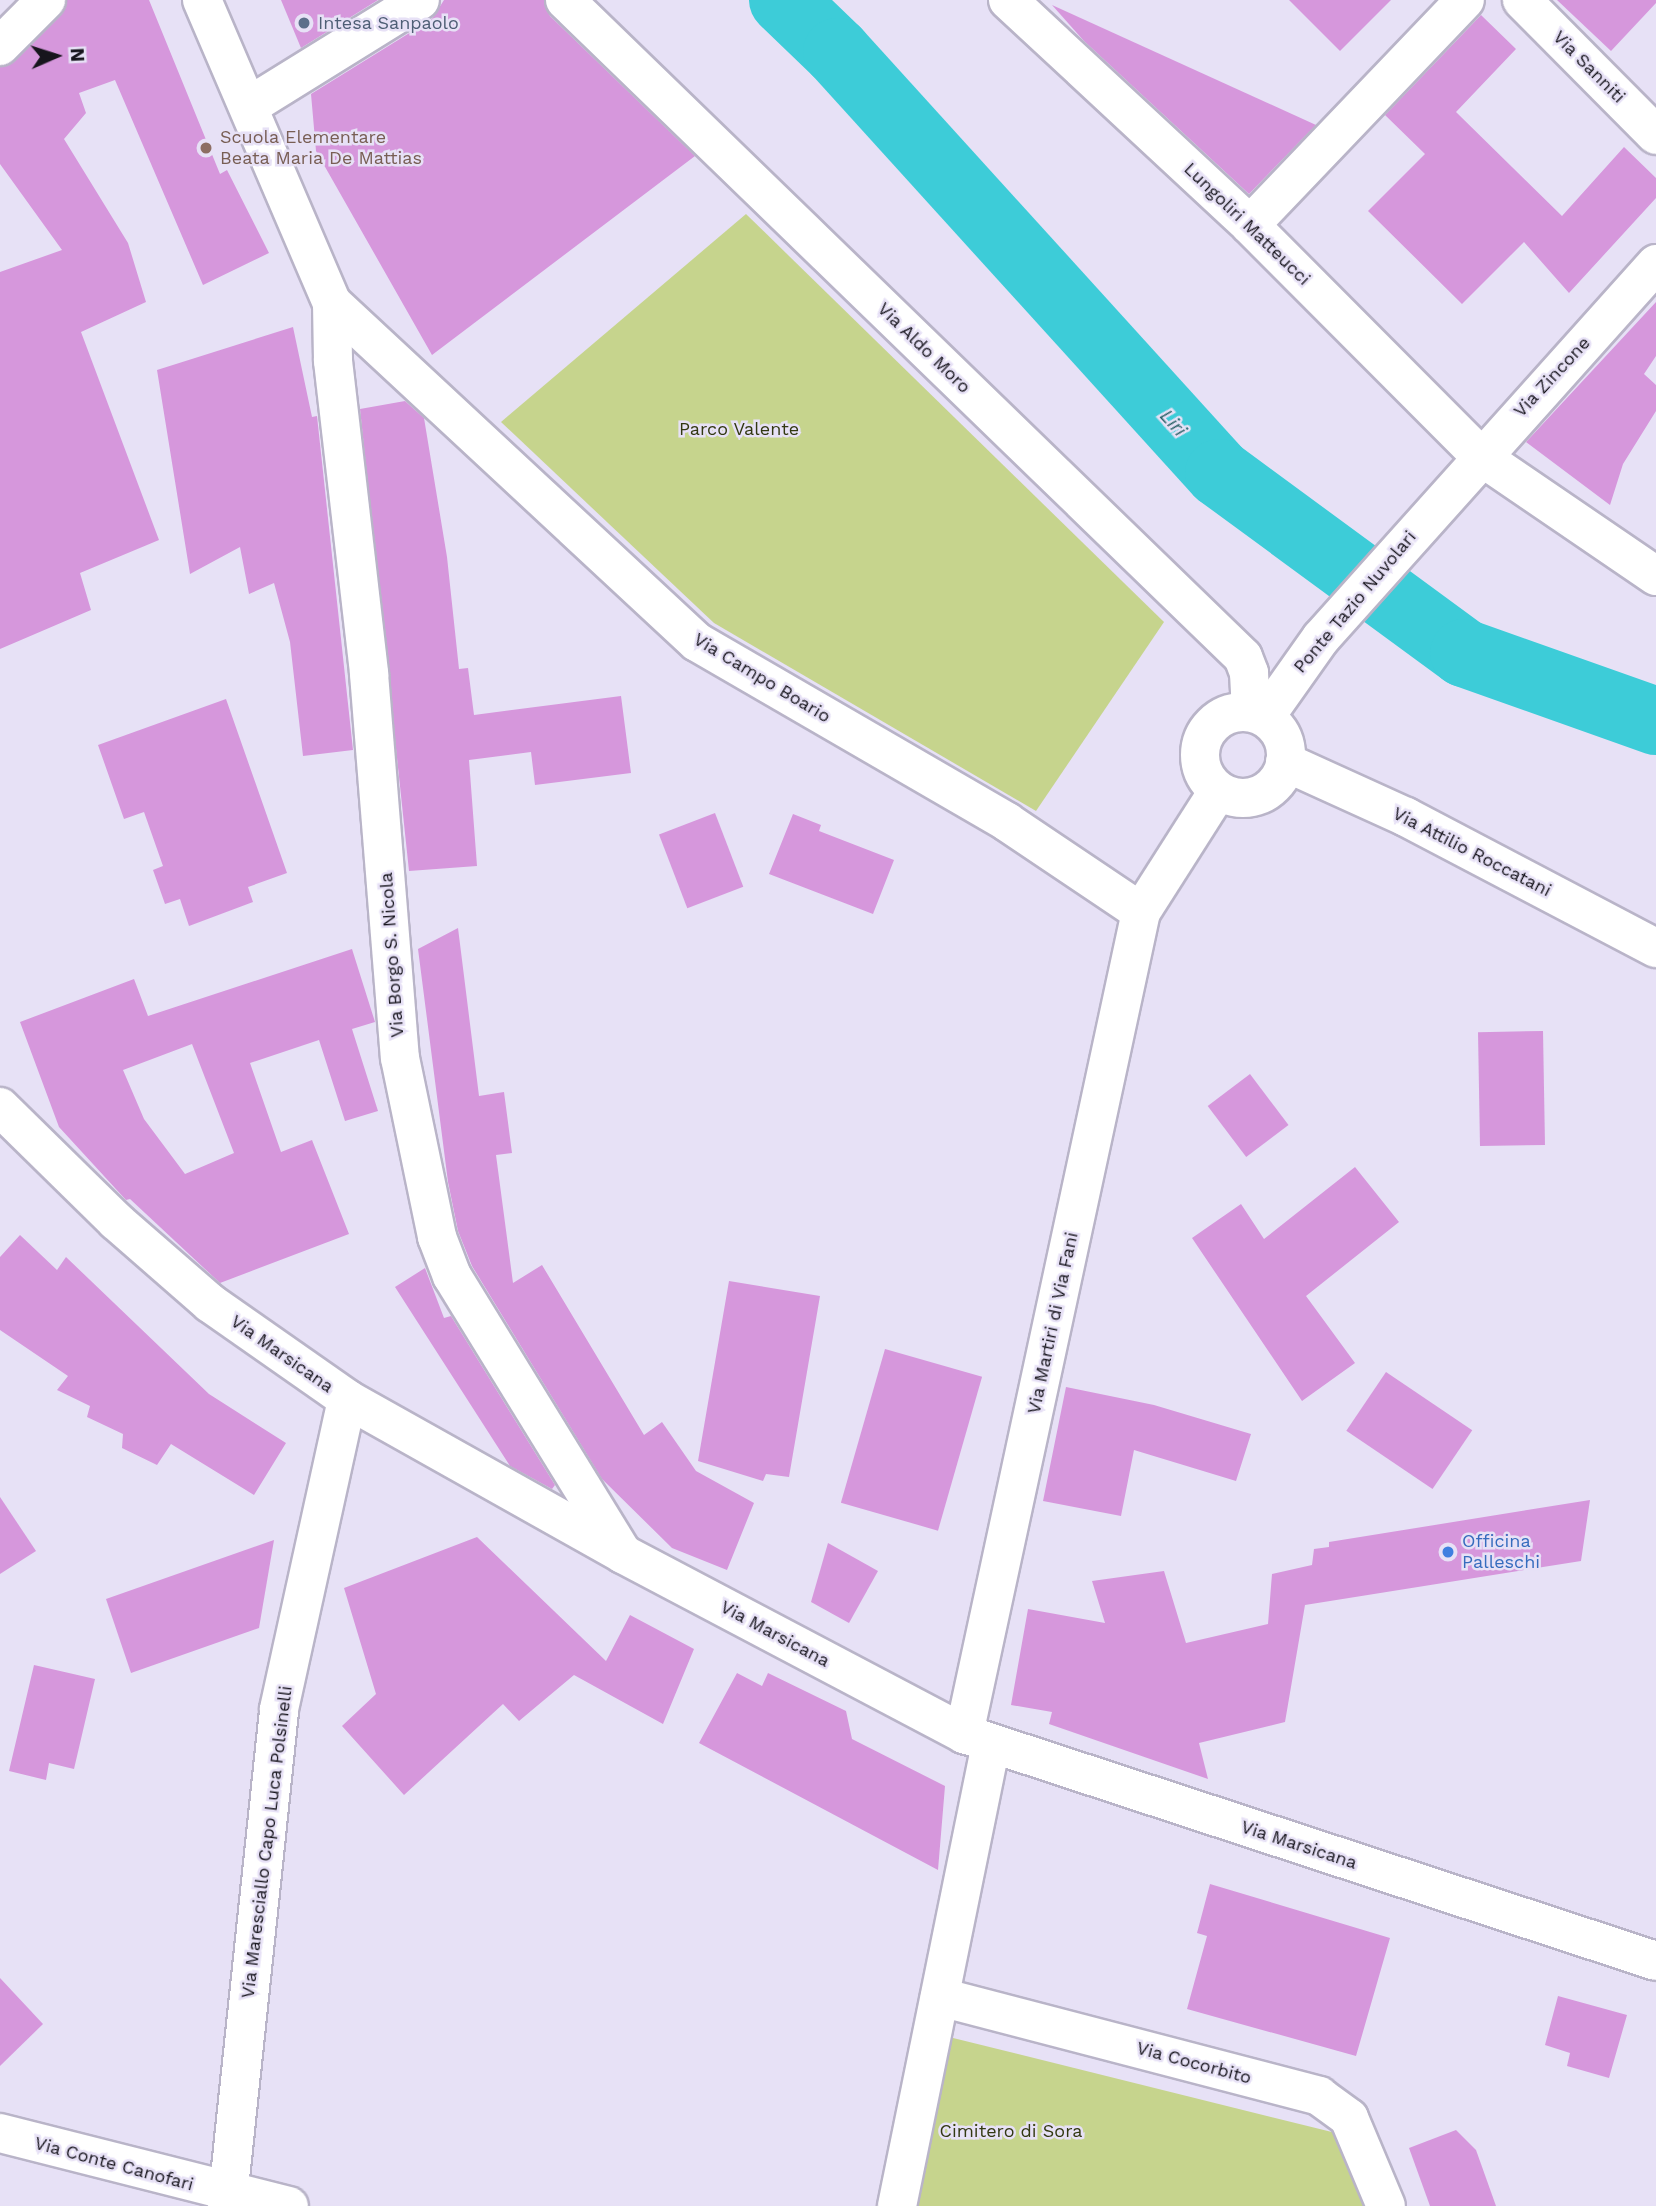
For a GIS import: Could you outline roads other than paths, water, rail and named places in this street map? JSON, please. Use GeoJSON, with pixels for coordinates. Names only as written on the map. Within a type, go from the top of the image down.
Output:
{"type":"FeatureCollection","features":[{"type":"Feature","properties":{"kind":"street"},"geometry":{"type":"LineString","coordinates":[[0,46],[46,0]]}},
{"type":"Feature","properties":{"kind":"street"},"geometry":{"type":"LineString","coordinates":[[249,106],[420,0]]}},
{"type":"Feature","properties":{"kind":"street","name":"Via Aldo Moro"},"geometry":{"type":"LineString","coordinates":[[565,0],[1243,657],[1258,714]]}},
{"type":"Feature","properties":{"kind":"street"},"geometry":{"type":"LineString","coordinates":[[1250,225],[1465,0]]}},
{"type":"Feature","properties":{"kind":"street","name":"Via Sanniti"},"geometry":{"type":"LineString","coordinates":[[1522,0],[1656,135]]}},
{"type":"Feature","properties":{"kind":"street"},"geometry":{"type":"LineString","coordinates":[[206,3],[332,303]]}},
{"type":"Feature","properties":{"kind":"street","name":"Lungoliri Matteucci"},"geometry":{"type":"LineString","coordinates":[[1025,6],[1250,225],[1480,456],[1656,576]]}},
{"type":"Feature","properties":{"kind":"street","name":"Via Zincone"},"geometry":{"type":"LineString","coordinates":[[1450,491],[1656,264]]}},
{"type":"Feature","properties":{"kind":"street","name":"Via Campo Boario"},"geometry":{"type":"LineString","coordinates":[[332,303],[698,642],[1007,822],[1141,912]]}},
{"type":"Feature","properties":{"kind":"street","name":"Via Borgo S. Nicola"},"geometry":{"type":"LineString","coordinates":[[332,303],[333,361],[369,674],[400,1058],[437,1237],[452,1276],[623,1554]]}},
{"type":"Feature","properties":{"kind":"street","name":"Ponte Tazio Nuvolari"},"geometry":{"type":"LineString","coordinates":[[1258,714],[1450,491]]}},
{"type":"Feature","properties":{"kind":"street"},"geometry":{"type":"LineString","coordinates":[[1258,714],[1283,739],[1285,762],[1279,778],[1258,796],[1244,799],[1218,790],[1201,767],[1202,738],[1222,716],[1258,714]]}},
{"type":"Feature","properties":{"kind":"street","name":"Via Attilio Roccatani"},"geometry":{"type":"LineString","coordinates":[[1285,762],[1406,817],[1656,948]]}},
{"type":"Feature","properties":{"kind":"street"},"geometry":{"type":"LineString","coordinates":[[1141,912],[1218,790]]}},
{"type":"Feature","properties":{"kind":"street","name":"Via Martiri di Via Fani"},"geometry":{"type":"LineString","coordinates":[[897,2206],[940,1997],[978,1738],[1141,912]]}},
{"type":"Feature","properties":{"kind":"street","name":"Via Marsicana"},"geometry":{"type":"LineString","coordinates":[[0,1107],[106,1212],[210,1303],[346,1399],[623,1554],[978,1738],[1656,1961]]}},
{"type":"Feature","properties":{"kind":"street","name":"Via Maresciallo Capo Luca Polsinelli"},"geometry":{"type":"LineString","coordinates":[[227,2200],[279,1709],[346,1399]]}},
{"type":"Feature","properties":{"kind":"street","name":"Via Cocorbito"},"geometry":{"type":"LineString","coordinates":[[940,1997],[1319,2096],[1349,2119],[1386,2206]]}},
{"type":"Feature","properties":{"kind":"street","name":"Via Conte Canofari"},"geometry":{"type":"LineString","coordinates":[[0,2133],[227,2200],[289,2206]]}},
{"type":"Feature","properties":{"kind":"waterway","name":"Liri"},"geometry":{"type":"LineString","coordinates":[[783,0],[837,52],[1219,473],[1464,653],[1656,721]]}},
{"type":"Feature","properties":{"kind":"place","name":"Intesa Sanpaolo"},"geometry":{"type":"Point","coordinates":[304,23]}},
{"type":"Feature","properties":{"kind":"place","name":"Scuola Elementare Beata Maria De Mattias"},"geometry":{"type":"Point","coordinates":[206,148]}},
{"type":"Feature","properties":{"kind":"place","name":"Officina Palleschi"},"geometry":{"type":"Point","coordinates":[1448,1552]}},
{"type":"Feature","properties":{"kind":"park label","name":"Parco Valente"},"geometry":{"type":"Point","coordinates":[739,429]}},
{"type":"Feature","properties":{"kind":"park label","name":"Cimitero di Sora"},"geometry":{"type":"Point","coordinates":[1011,2131]}}]}
